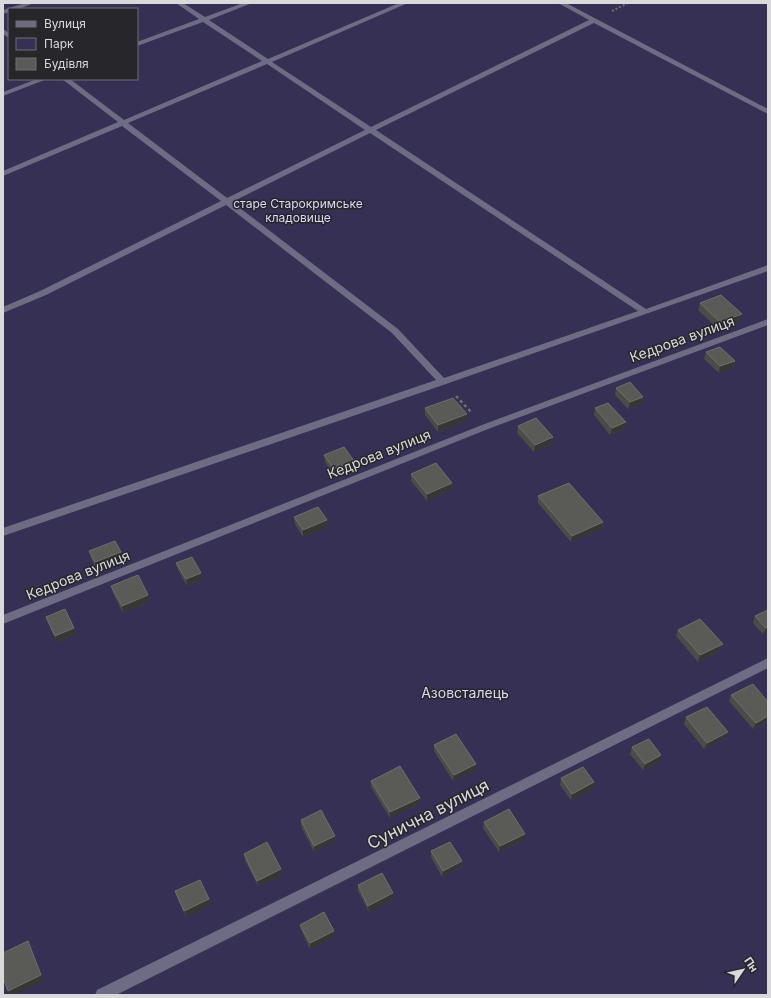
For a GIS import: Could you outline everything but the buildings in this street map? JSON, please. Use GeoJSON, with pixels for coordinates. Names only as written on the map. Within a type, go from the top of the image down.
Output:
{"type":"FeatureCollection","features":[{"type":"Feature","properties":{"kind":"street"},"geometry":{"type":"LineString","coordinates":[[16,8],[31,3]]}},
{"type":"Feature","properties":{"kind":"street"},"geometry":{"type":"LineString","coordinates":[[180,3],[645,312]]}},
{"type":"Feature","properties":{"kind":"street"},"geometry":{"type":"LineString","coordinates":[[138,44],[249,3]]}},
{"type":"Feature","properties":{"kind":"street"},"geometry":{"type":"LineString","coordinates":[[3,174],[124,124],[267,61],[405,3]]}},
{"type":"Feature","properties":{"kind":"street"},"geometry":{"type":"LineString","coordinates":[[561,3],[768,112]]}},
{"type":"Feature","properties":{"kind":"street"},"geometry":{"type":"LineString","coordinates":[[3,310],[43,293],[594,20]]}},
{"type":"Feature","properties":{"kind":"street"},"geometry":{"type":"LineString","coordinates":[[3,94],[40,80]]}},
{"type":"Feature","properties":{"kind":"street"},"geometry":{"type":"LineString","coordinates":[[67,80],[395,331],[443,382]]}},
{"type":"Feature","properties":{"kind":"street"},"geometry":{"type":"LineString","coordinates":[[3,532],[443,382],[768,268]]}},
{"type":"Feature","properties":{"kind":"street","name":"Кедрова вулиця"},"geometry":{"type":"LineString","coordinates":[[3,620],[485,427],[768,322]]}},
{"type":"Feature","properties":{"kind":"street","name":"Сунична вулиця"},"geometry":{"type":"LineString","coordinates":[[102,995],[768,663]]}},
{"type":"Feature","properties":{"kind":"path"},"geometry":{"type":"LineString","coordinates":[[443,382],[485,427]]}},
{"type":"Feature","properties":{"kind":"green space","name":"Азовсталець"},"geometry":{"type":"Polygon","coordinates":[[[3,3],[768,3],[768,995],[3,995],[3,3]]]}},
{"type":"Feature","properties":{"kind":"park label","name":"старе Старокримське кладовище"},"geometry":{"type":"Point","coordinates":[298,211]}}]}
